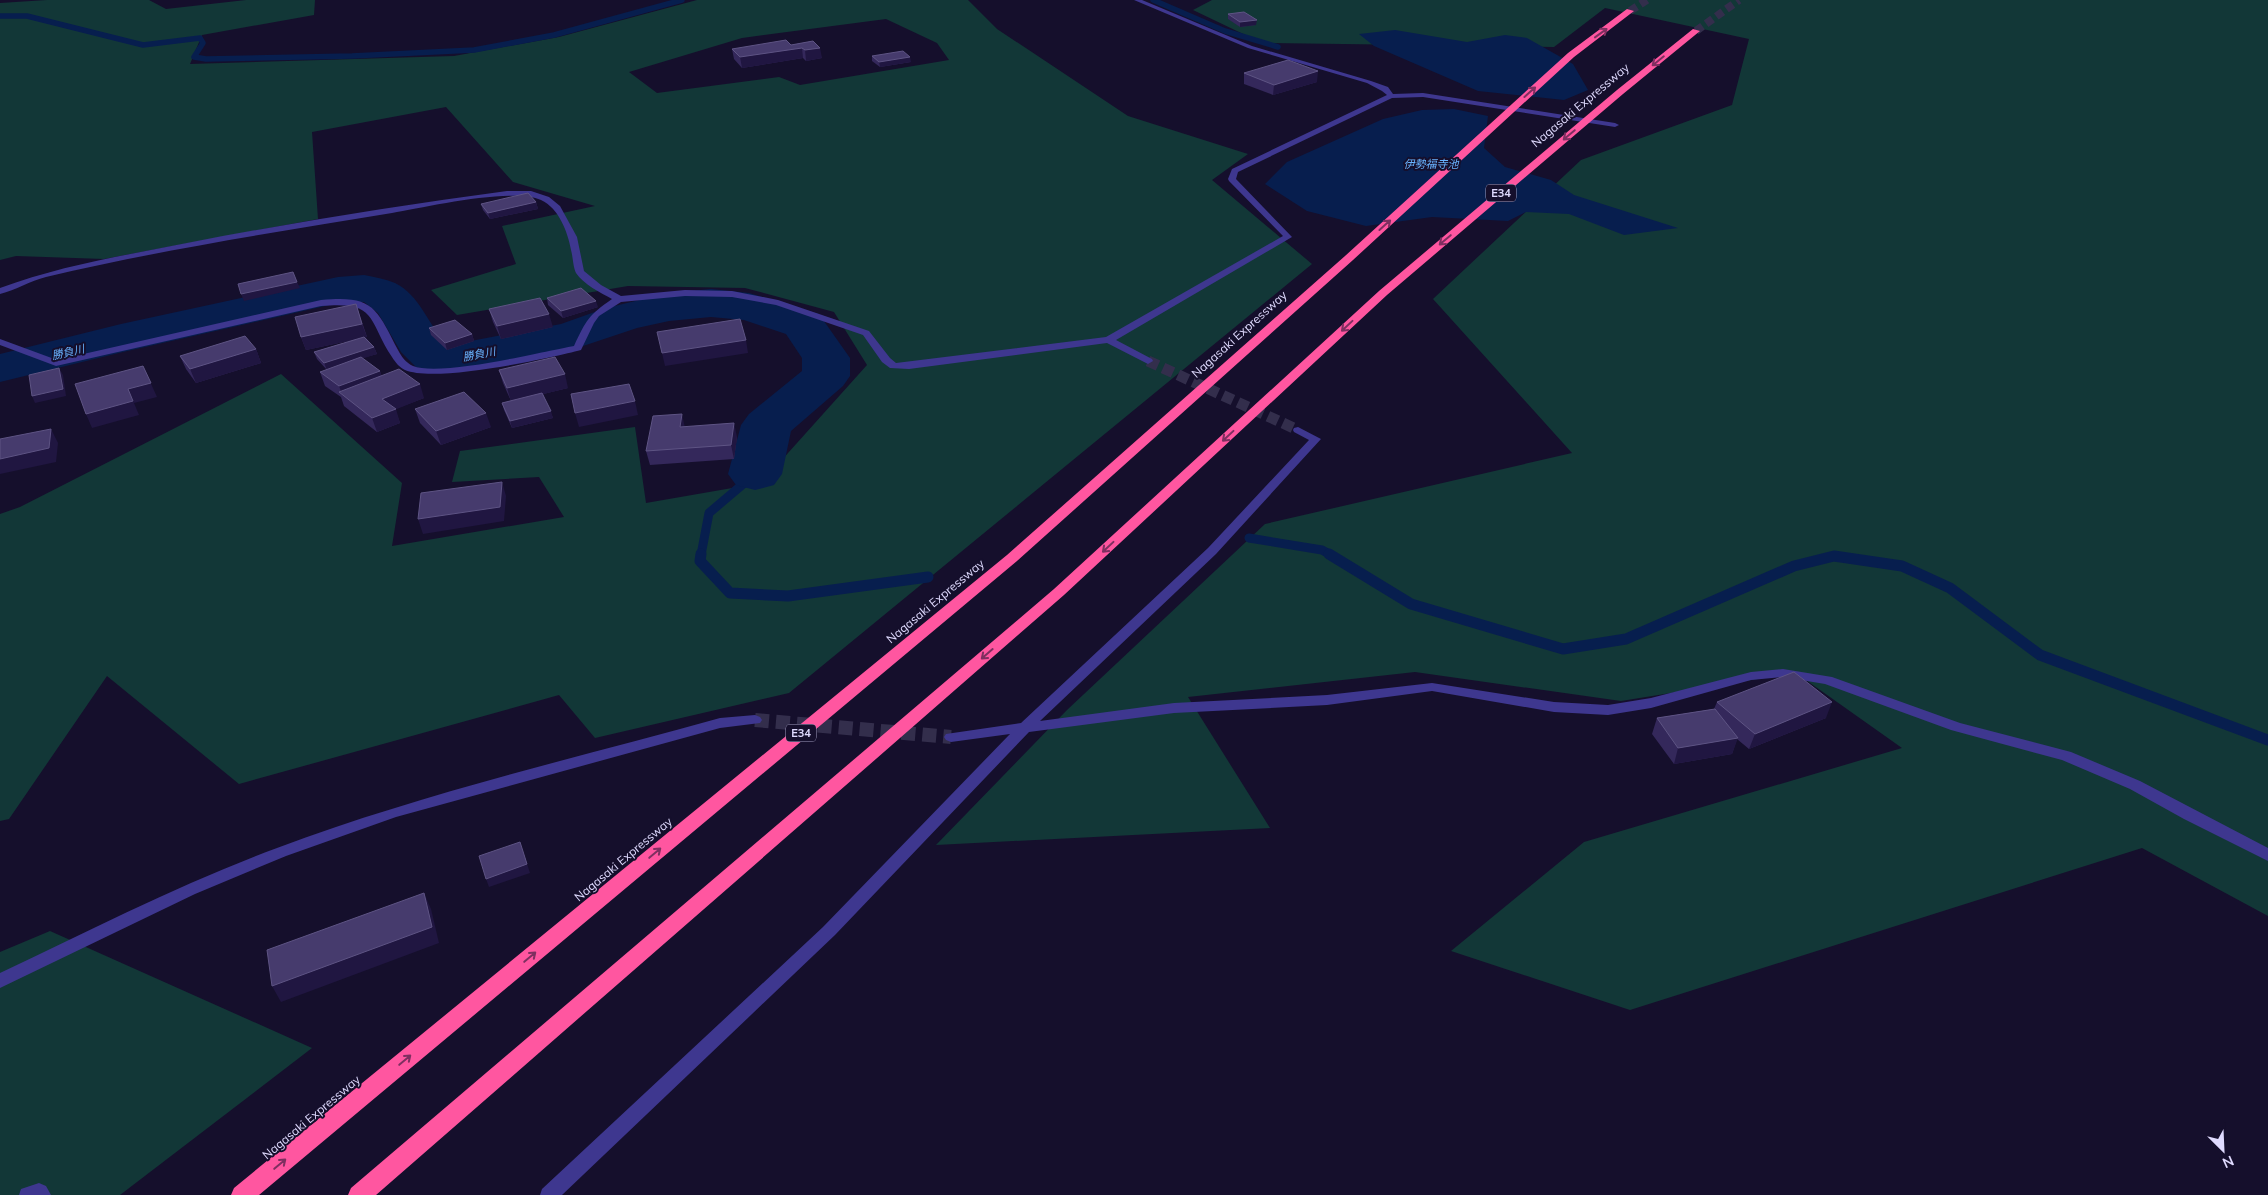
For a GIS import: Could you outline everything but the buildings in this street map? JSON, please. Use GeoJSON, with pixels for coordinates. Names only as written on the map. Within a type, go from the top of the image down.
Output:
{"type":"FeatureCollection","features":[{"type":"Feature","properties":{"kind":"highway","name":"Nagasaki Expressway"},"geometry":{"type":"LineString","coordinates":[[242,1195],[1012,558],[1349,258],[1571,55],[1630,11]]}},
{"type":"Feature","properties":{"kind":"highway","name":"Nagasaki Expressway"},"geometry":{"type":"LineString","coordinates":[[359,1195],[1059,592],[1383,293],[1620,92],[1696,31]]}},
{"type":"Feature","properties":{"kind":"street"},"geometry":{"type":"LineString","coordinates":[[1137,0],[1250,47],[1368,82],[1385,89],[1391,96]]}},
{"type":"Feature","properties":{"kind":"street"},"geometry":{"type":"LineString","coordinates":[[0,342],[56,363],[321,303],[342,300],[360,302],[370,308],[387,336],[396,357],[409,368],[428,372],[457,369],[578,348],[583,341],[589,324],[596,314],[619,299],[685,293],[732,294],[778,303],[866,333],[879,353],[894,366],[908,366],[1109,340],[1288,236],[1232,179],[1235,171],[1391,96],[1423,95],[1615,125]]}},
{"type":"Feature","properties":{"kind":"street"},"geometry":{"type":"LineString","coordinates":[[0,291],[40,276],[87,265],[264,231],[436,202],[507,193],[528,193],[546,199],[557,208],[573,237],[580,272],[598,287],[619,299]]}},
{"type":"Feature","properties":{"kind":"street"},"geometry":{"type":"LineString","coordinates":[[1109,340],[1148,361]]}},
{"type":"Feature","properties":{"kind":"street"},"geometry":{"type":"LineString","coordinates":[[548,1195],[828,931],[1025,727],[1212,551],[1316,439],[1298,430]]}},
{"type":"Feature","properties":{"kind":"street"},"geometry":{"type":"LineString","coordinates":[[951,737],[1174,708],[1327,700],[1432,687],[1554,707],[1608,710],[1651,704],[1751,676],[1783,673],[1827,680],[1956,727],[2066,756],[2135,785],[2268,855]]}},
{"type":"Feature","properties":{"kind":"street"},"geometry":{"type":"LineString","coordinates":[[0,981],[189,890],[281,852],[393,813],[720,723],[755,720]]}},
{"type":"Feature","properties":{"kind":"street"},"geometry":{"type":"LineString","coordinates":[[28,1195],[39,1192],[42,1195]]}},
{"type":"Feature","properties":{"kind":"green space"},"geometry":{"type":"Polygon","coordinates":[[[47,0],[149,0],[166,9],[246,0],[315,0],[314,15],[202,35],[190,64],[454,56],[559,37],[697,0],[968,0],[997,29],[1128,116],[1248,154],[1212,180],[1312,264],[789,693],[595,738],[559,695],[239,784],[107,676],[9,819],[0,821],[0,514],[20,507],[281,374],[402,483],[392,546],[564,517],[539,477],[452,482],[460,451],[635,427],[646,503],[761,483],[867,365],[834,312],[745,288],[628,286],[457,315],[431,290],[516,264],[502,226],[595,206],[513,182],[446,107],[312,132],[318,219],[104,259],[16,256],[0,260],[0,3],[47,0]],[[886,19],[742,38],[629,72],[657,93],[779,77],[800,85],[949,60],[937,43],[886,19]]]}},
{"type":"Feature","properties":{"kind":"green space"},"geometry":{"type":"Polygon","coordinates":[[[1212,0],[2268,0],[2268,916],[2142,848],[1630,1010],[1451,951],[1584,842],[1902,748],[1796,673],[1621,701],[1415,672],[1188,697],[1270,828],[936,845],[1067,710],[1265,524],[1572,453],[1433,299],[1581,160],[1732,105],[1749,39],[1605,8],[1554,47],[1262,43],[1193,10],[1212,0]]]}},
{"type":"Feature","properties":{"kind":"green space"},"geometry":{"type":"Polygon","coordinates":[[[50,931],[312,1048],[120,1195],[0,1195],[0,952],[50,931]]]}},
{"type":"Feature","properties":{"kind":"water"},"geometry":{"type":"Polygon","coordinates":[[[1395,30],[1467,42],[1505,35],[1527,38],[1573,64],[1588,90],[1564,100],[1478,91],[1374,46],[1359,34],[1395,30]]]}},
{"type":"Feature","properties":{"kind":"water","name":"伊勢福寺池"},"geometry":{"type":"Polygon","coordinates":[[[1454,109],[1488,116],[1484,148],[1505,167],[1551,180],[1574,195],[1678,228],[1624,235],[1569,214],[1526,212],[1508,221],[1432,217],[1366,226],[1307,211],[1265,184],[1287,162],[1383,119],[1422,110],[1454,109]]]}},
{"type":"Feature","properties":{"kind":"waterway"},"geometry":{"type":"LineString","coordinates":[[0,16],[27,16],[143,45],[200,38],[203,43],[194,57],[206,59],[352,56],[474,50],[554,35],[682,0]]}},
{"type":"Feature","properties":{"kind":"waterway"},"geometry":{"type":"LineString","coordinates":[[1153,0],[1225,31],[1278,47]]}},
{"type":"Feature","properties":{"kind":"waterway","name":"勝負川"},"geometry":{"type":"LineString","coordinates":[[0,368],[121,338],[338,290],[364,288],[380,293],[396,305],[418,342],[433,357],[455,358],[571,336],[622,318],[669,307],[711,303],[749,307],[803,324],[826,358],[826,376],[767,425],[755,474]]}},
{"type":"Feature","properties":{"kind":"waterway"},"geometry":{"type":"LineString","coordinates":[[701,555],[709,513],[755,474]]}},
{"type":"Feature","properties":{"kind":"waterway"},"geometry":{"type":"LineString","coordinates":[[1249,538],[1322,550],[1331,555]]}},
{"type":"Feature","properties":{"kind":"waterway"},"geometry":{"type":"LineString","coordinates":[[701,554],[700,561],[730,593],[788,596],[928,577]]}},
{"type":"Feature","properties":{"kind":"waterway"},"geometry":{"type":"LineString","coordinates":[[1329,554],[1411,604],[1563,649],[1626,639],[1794,566],[1834,556],[1902,566],[1950,588],[2040,655],[2268,740]]}},
{"type":"Feature","properties":{"kind":"tunnel"},"geometry":{"type":"LineString","coordinates":[[1630,11],[1647,0]]}},
{"type":"Feature","properties":{"kind":"tunnel"},"geometry":{"type":"LineString","coordinates":[[1696,31],[1739,0]]}},
{"type":"Feature","properties":{"kind":"tunnel"},"geometry":{"type":"LineString","coordinates":[[1148,361],[1298,430]]}},
{"type":"Feature","properties":{"kind":"tunnel"},"geometry":{"type":"LineString","coordinates":[[755,720],[951,737]]}}]}
